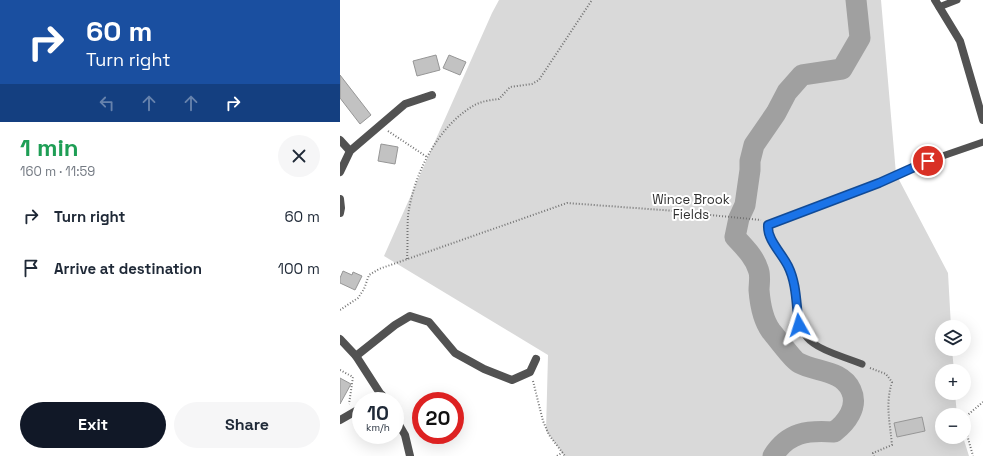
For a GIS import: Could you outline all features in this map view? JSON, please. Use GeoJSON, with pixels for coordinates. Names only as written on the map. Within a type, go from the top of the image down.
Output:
{"type":"FeatureCollection","features":[{"type":"Feature","properties":{"kind":"street"},"geometry":{"type":"LineString","coordinates":[[937,4],[960,41],[983,120]]}},
{"type":"Feature","properties":{"kind":"street"},"geometry":{"type":"LineString","coordinates":[[340,172],[350,151],[405,104],[432,95]]}},
{"type":"Feature","properties":{"kind":"street"},"geometry":{"type":"LineString","coordinates":[[340,140],[350,151]]}},
{"type":"Feature","properties":{"kind":"street"},"geometry":{"type":"LineString","coordinates":[[340,199],[340,213]]}},
{"type":"Feature","properties":{"kind":"street"},"geometry":{"type":"LineString","coordinates":[[356,356],[395,325],[410,316],[429,322],[455,353],[484,369],[512,380],[530,372],[536,359]]}},
{"type":"Feature","properties":{"kind":"street"},"geometry":{"type":"LineString","coordinates":[[340,340],[356,356],[380,392]]}},
{"type":"Feature","properties":{"kind":"street"},"geometry":{"type":"LineString","coordinates":[[340,420],[352,414]]}},
{"type":"Feature","properties":{"kind":"street"},"geometry":{"type":"LineString","coordinates":[[404,433],[410,456]]}},
{"type":"Feature","properties":{"kind":"lane"},"geometry":{"type":"LineString","coordinates":[[937,4],[958,0]]}},
{"type":"Feature","properties":{"kind":"lane"},"geometry":{"type":"LineString","coordinates":[[862,364],[824,350],[813,344],[803,333],[799,325],[796,296],[789,267],[768,233],[768,225],[879,183],[928,161],[983,142]]}},
{"type":"Feature","properties":{"kind":"path"},"geometry":{"type":"LineString","coordinates":[[407,259],[408,216],[414,187],[431,148],[458,117],[474,105],[499,99],[510,87],[532,84],[539,80],[592,0]]}},
{"type":"Feature","properties":{"kind":"path"},"geometry":{"type":"LineString","coordinates":[[379,126],[427,157]]}},
{"type":"Feature","properties":{"kind":"path"},"geometry":{"type":"LineString","coordinates":[[340,310],[358,298],[364,289],[369,275],[379,269],[567,203],[703,213],[762,220],[768,225]]}},
{"type":"Feature","properties":{"kind":"path"},"geometry":{"type":"LineString","coordinates":[[862,364],[866,367],[886,374],[892,382],[888,394],[887,410],[892,445],[873,453],[874,456]]}},
{"type":"Feature","properties":{"kind":"path"},"geometry":{"type":"LineString","coordinates":[[340,370],[353,377],[348,416]]}},
{"type":"Feature","properties":{"kind":"path"},"geometry":{"type":"LineString","coordinates":[[530,372],[549,435],[565,456]]}},
{"type":"Feature","properties":{"kind":"path"},"geometry":{"type":"LineString","coordinates":[[971,412],[983,402]]}},
{"type":"Feature","properties":{"kind":"path"},"geometry":{"type":"LineString","coordinates":[[970,444],[973,456]]}},
{"type":"Feature","properties":{"kind":"path"},"geometry":{"type":"LineString","coordinates":[[557,456],[563,452]]}},
{"type":"Feature","properties":{"kind":"green space","name":"Wince Brook Fields"},"geometry":{"type":"Polygon","coordinates":[[[499,0],[881,0],[896,174],[948,273],[951,320],[935,320],[935,356],[953,356],[953,364],[935,364],[935,400],[956,400],[956,408],[935,408],[935,444],[965,444],[969,456],[565,456],[546,431],[548,355],[384,256],[499,0]]]}},
{"type":"Feature","properties":{"kind":"building"},"geometry":{"type":"Polygon","coordinates":[[[436,55],[440,70],[417,76],[413,61],[436,55]]]}},
{"type":"Feature","properties":{"kind":"building"},"geometry":{"type":"Polygon","coordinates":[[[449,55],[466,62],[460,75],[443,68],[449,55]]]}},
{"type":"Feature","properties":{"kind":"building"},"geometry":{"type":"Polygon","coordinates":[[[340,75],[371,115],[360,124],[340,98],[340,75]]]}},
{"type":"Feature","properties":{"kind":"building"},"geometry":{"type":"Polygon","coordinates":[[[381,144],[398,147],[395,164],[378,161],[381,144]]]}},
{"type":"Feature","properties":{"kind":"building"},"geometry":{"type":"Polygon","coordinates":[[[343,271],[352,275],[353,272],[362,276],[355,290],[340,283],[340,278],[343,271]]]}},
{"type":"Feature","properties":{"kind":"building"},"geometry":{"type":"Polygon","coordinates":[[[340,378],[351,384],[340,404],[340,378]]]}},
{"type":"Feature","properties":{"kind":"building"},"geometry":{"type":"Polygon","coordinates":[[[922,417],[925,431],[897,437],[894,423],[922,417]]]}},
{"type":"Feature","properties":{"kind":"waterway"},"geometry":{"type":"LineString","coordinates":[[773,456],[785,442],[799,434],[807,432],[834,432],[843,424],[850,414],[853,396],[847,383],[835,375],[799,363],[789,354],[771,331],[766,322],[761,306],[759,271],[754,260],[735,237],[739,218],[745,205],[750,161],[754,145],[776,113],[787,92],[802,75],[842,69],[860,38],[856,0]]}},
{"type":"Feature","properties":{"kind":"route"},"geometry":{"type":"LineString","coordinates":[[799,325],[796,296],[789,267],[768,233],[768,225],[879,183],[928,161]]}}]}
